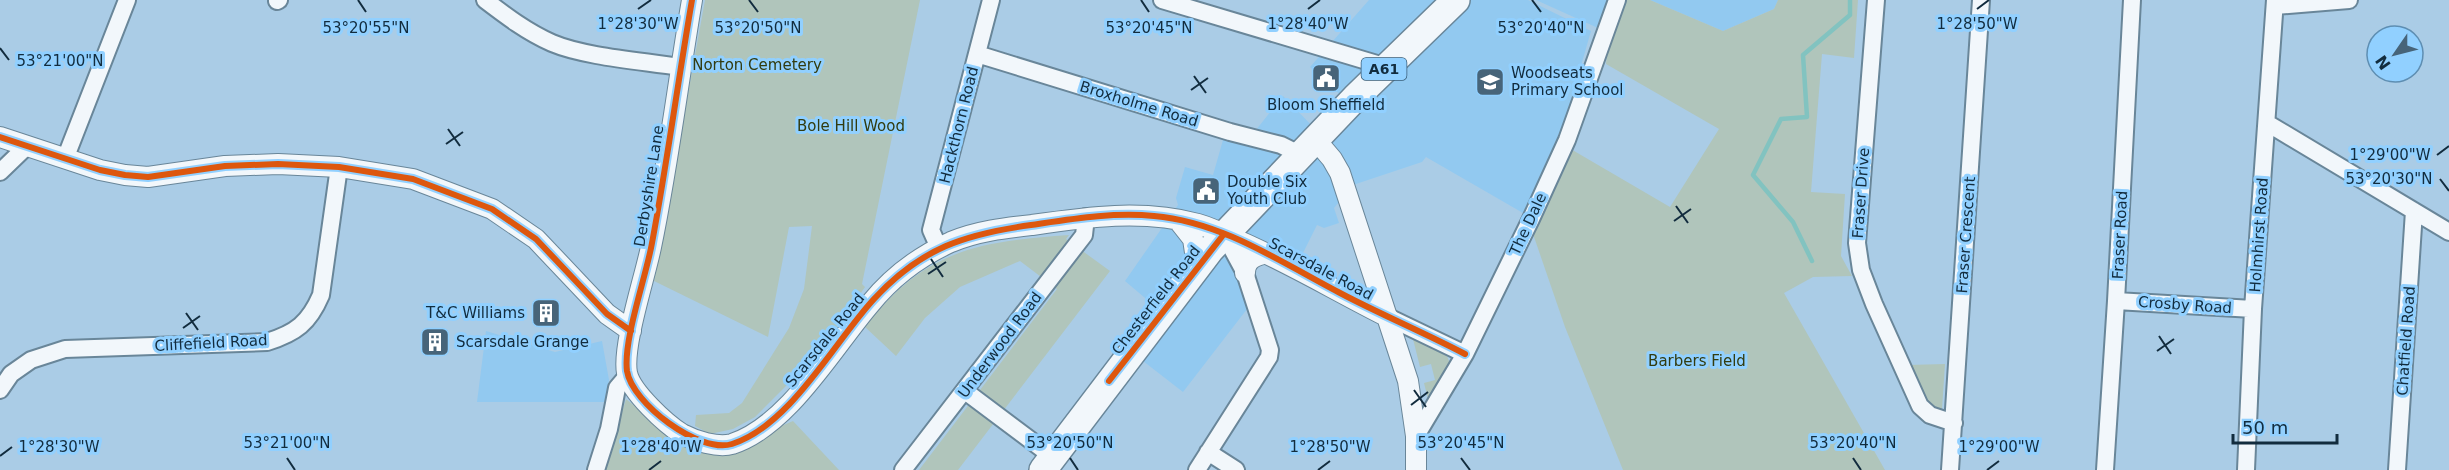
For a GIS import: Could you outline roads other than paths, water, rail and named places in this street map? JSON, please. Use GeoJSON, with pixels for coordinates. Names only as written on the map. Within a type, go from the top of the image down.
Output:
{"type":"FeatureCollection","features":[{"type":"Feature","properties":{"kind":"highway","name":"Chesterfield Road"},"geometry":{"type":"LineString","coordinates":[[1048,464],[1197,266],[1224,234],[1307,147],[1456,0]]}},
{"type":"Feature","properties":{"kind":"street"},"geometry":{"type":"LineString","coordinates":[[64,159],[127,0]]}},
{"type":"Feature","properties":{"kind":"street"},"geometry":{"type":"LineString","coordinates":[[485,0],[507,17],[553,43],[575,50],[680,67]]}},
{"type":"Feature","properties":{"kind":"street","name":"Derbyshire Lane"},"geometry":{"type":"LineString","coordinates":[[596,470],[609,429],[617,388],[628,375],[626,361],[652,243],[692,0]]}},
{"type":"Feature","properties":{"kind":"street","name":"Hackthorn Road"},"geometry":{"type":"LineString","coordinates":[[939,248],[932,230],[991,0]]}},
{"type":"Feature","properties":{"kind":"street"},"geometry":{"type":"LineString","coordinates":[[1162,0],[1387,67]]}},
{"type":"Feature","properties":{"kind":"street","name":"The Dale"},"geometry":{"type":"LineString","coordinates":[[1416,436],[1465,354],[1567,140],[1617,0]]}},
{"type":"Feature","properties":{"kind":"street","name":"Fraser Drive"},"geometry":{"type":"LineString","coordinates":[[1876,0],[1857,243],[1861,270],[1920,406],[1930,415],[1954,423]]}},
{"type":"Feature","properties":{"kind":"street","name":"Fraser Crescent"},"geometry":{"type":"LineString","coordinates":[[1950,470],[1981,0]]}},
{"type":"Feature","properties":{"kind":"street","name":"Fraser Road"},"geometry":{"type":"LineString","coordinates":[[2105,470],[2132,0]]}},
{"type":"Feature","properties":{"kind":"street"},"geometry":{"type":"LineString","coordinates":[[2275,3],[2349,0]]}},
{"type":"Feature","properties":{"kind":"street","name":"Holmhirst Road"},"geometry":{"type":"LineString","coordinates":[[2246,470],[2253,309],[2275,3]]}},
{"type":"Feature","properties":{"kind":"street","name":"Broxholme Road"},"geometry":{"type":"LineString","coordinates":[[977,54],[1230,132],[1281,145],[1307,147]]}},
{"type":"Feature","properties":{"kind":"street"},"geometry":{"type":"LineString","coordinates":[[2267,123],[2449,232]]}},
{"type":"Feature","properties":{"kind":"street"},"geometry":{"type":"LineString","coordinates":[[0,137],[100,170],[148,177],[225,166],[278,164],[339,166],[412,179],[492,209],[536,239],[607,314],[631,332]]}},
{"type":"Feature","properties":{"kind":"street"},"geometry":{"type":"LineString","coordinates":[[0,172],[27,147]]}},
{"type":"Feature","properties":{"kind":"street"},"geometry":{"type":"LineString","coordinates":[[1307,147],[1332,159],[1340,173],[1408,381],[1416,436],[1416,470]]}},
{"type":"Feature","properties":{"kind":"street","name":"Cliffefield Road"},"geometry":{"type":"LineString","coordinates":[[0,390],[11,374],[31,360],[65,349],[267,342],[284,337],[300,327],[314,312],[321,295],[339,166]]}},
{"type":"Feature","properties":{"kind":"street","name":"Chatfield Road"},"geometry":{"type":"LineString","coordinates":[[2397,470],[2414,211]]}},
{"type":"Feature","properties":{"kind":"street","name":"Scarsdale Road"},"geometry":{"type":"LineString","coordinates":[[628,375],[635,389],[657,413],[683,434],[714,444],[729,445],[762,428],[794,398],[835,350],[874,298],[909,267],[939,248],[980,233],[1086,217],[1145,215],[1206,226],[1266,253],[1388,317],[1465,354]]}},
{"type":"Feature","properties":{"kind":"street","name":"Underwood Road"},"geometry":{"type":"LineString","coordinates":[[903,470],[1085,234],[1086,217]]}},
{"type":"Feature","properties":{"kind":"street"},"geometry":{"type":"LineString","coordinates":[[1178,220],[1193,240],[1197,266]]}},
{"type":"Feature","properties":{"kind":"street"},"geometry":{"type":"LineString","coordinates":[[1197,470],[1269,357],[1270,350],[1245,273],[1224,234]]}},
{"type":"Feature","properties":{"kind":"street"},"geometry":{"type":"LineString","coordinates":[[1245,273],[1246,265],[1250,260],[1266,253]]}},
{"type":"Feature","properties":{"kind":"street","name":"Crosby Road"},"geometry":{"type":"LineString","coordinates":[[2116,301],[2253,309]]}},
{"type":"Feature","properties":{"kind":"street"},"geometry":{"type":"LineString","coordinates":[[965,391],[1048,464]]}},
{"type":"Feature","properties":{"kind":"street"},"geometry":{"type":"LineString","coordinates":[[1208,452],[1236,470]]}},
{"type":"Feature","properties":{"kind":"waterway"},"geometry":{"type":"LineString","coordinates":[[1812,261],[1793,222],[1753,175],[1781,119],[1807,117],[1803,55],[1850,15],[1850,0]]}},
{"type":"Feature","properties":{"kind":"place","name":"Bloom Sheffield"},"geometry":{"type":"Point","coordinates":[1326,78]}},
{"type":"Feature","properties":{"kind":"place","name":"Woodseats Primary School"},"geometry":{"type":"Point","coordinates":[1490,82]}},
{"type":"Feature","properties":{"kind":"place","name":"Double Six Youth Club"},"geometry":{"type":"Point","coordinates":[1206,191]}},
{"type":"Feature","properties":{"kind":"place","name":"T&C Williams"},"geometry":{"type":"Point","coordinates":[546,313]}},
{"type":"Feature","properties":{"kind":"place","name":"Scarsdale Grange"},"geometry":{"type":"Point","coordinates":[435,342]}},
{"type":"Feature","properties":{"kind":"park label","name":"Norton Cemetery"},"geometry":{"type":"Point","coordinates":[757,65]}},
{"type":"Feature","properties":{"kind":"park label","name":"Bole Hill Wood"},"geometry":{"type":"Point","coordinates":[851,126]}},
{"type":"Feature","properties":{"kind":"park label","name":"Barbers Field"},"geometry":{"type":"Point","coordinates":[1697,361]}}]}
